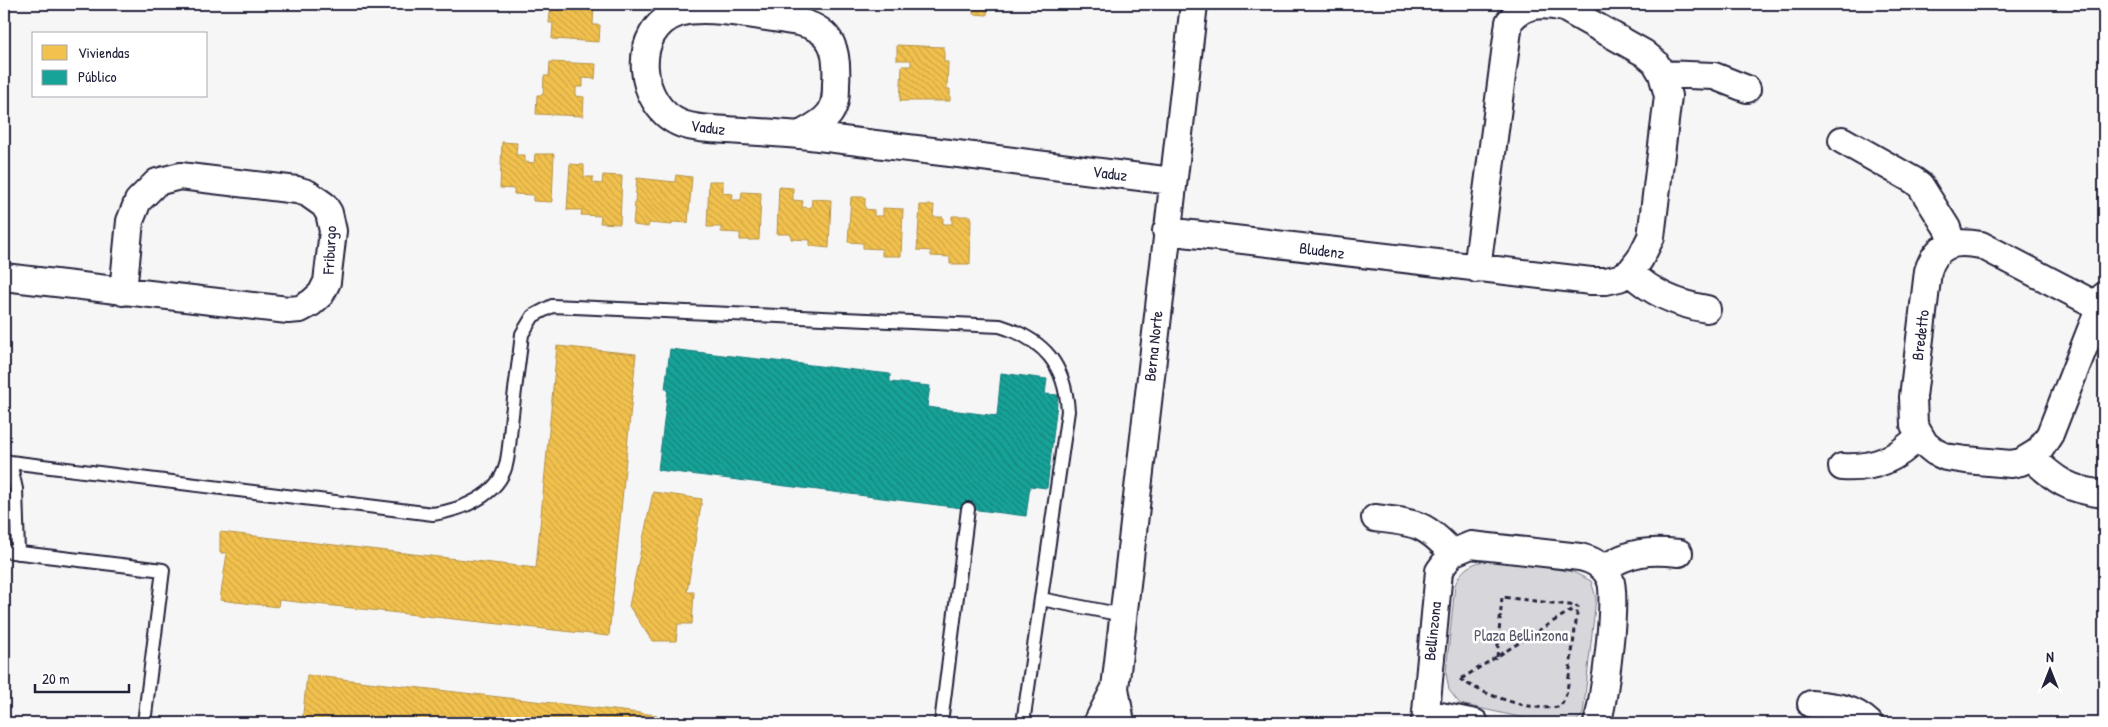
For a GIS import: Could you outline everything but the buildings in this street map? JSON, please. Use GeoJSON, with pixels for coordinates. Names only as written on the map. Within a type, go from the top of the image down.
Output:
{"type":"FeatureCollection","features":[{"type":"Feature","properties":{"kind":"street","name":"Berna Norte"},"geometry":{"type":"LineString","coordinates":[[1121,723],[1115,688],[1166,232],[1194,4]]}},
{"type":"Feature","properties":{"kind":"street"},"geometry":{"type":"LineString","coordinates":[[1477,269],[1506,32],[1515,14],[1527,5],[1552,6],[1575,12],[1644,53],[1655,62],[1662,74],[1668,96],[1654,223],[1646,250],[1630,272],[1664,297],[1690,306],[1706,309]]}},
{"type":"Feature","properties":{"kind":"street","name":"Vaduz"},"geometry":{"type":"LineString","coordinates":[[870,143],[857,136],[846,126],[835,105],[836,55],[828,38],[810,25],[701,10],[676,14],[656,29],[650,38],[645,60],[646,83],[657,107],[668,116],[694,127],[799,135],[870,143],[1172,181]]}},
{"type":"Feature","properties":{"kind":"street"},"geometry":{"type":"LineString","coordinates":[[1662,74],[1714,76],[1746,89]]}},
{"type":"Feature","properties":{"kind":"street"},"geometry":{"type":"LineString","coordinates":[[799,135],[823,121],[835,105]]}},
{"type":"Feature","properties":{"kind":"street"},"geometry":{"type":"LineString","coordinates":[[1842,140],[1920,185],[1947,228],[1952,244],[1970,243],[1986,248],[2102,301],[2050,434],[2045,443],[2031,457],[2011,464],[1946,457],[1935,452],[1919,436],[1900,454],[1887,461],[1873,466],[1842,467]]}},
{"type":"Feature","properties":{"kind":"street","name":"Friburgo"},"geometry":{"type":"LineString","coordinates":[[4,277],[123,292],[288,310],[300,309],[311,304],[321,294],[327,282],[334,231],[329,213],[316,198],[296,190],[180,176],[156,182],[138,201],[132,214],[123,292]]}},
{"type":"Feature","properties":{"kind":"street","name":"Bludenz"},"geometry":{"type":"LineString","coordinates":[[1166,232],[1477,269],[1606,281],[1619,278],[1630,272]]}},
{"type":"Feature","properties":{"kind":"street","name":"Bredetto"},"geometry":{"type":"LineString","coordinates":[[1919,436],[1913,418],[1913,397],[1928,271],[1932,259],[1940,250],[1952,244]]}},
{"type":"Feature","properties":{"kind":"street"},"geometry":{"type":"LineString","coordinates":[[2031,457],[2061,484],[2081,491],[2104,494]]}},
{"type":"Feature","properties":{"kind":"street"},"geometry":{"type":"LineString","coordinates":[[1375,518],[1422,526],[1435,534],[1452,553],[1471,545],[1481,545],[1580,557],[1589,559],[1604,569],[1610,578],[1614,599],[1597,723]]}},
{"type":"Feature","properties":{"kind":"street"},"geometry":{"type":"LineString","coordinates":[[1604,569],[1626,555],[1636,552],[1679,553]]}},
{"type":"Feature","properties":{"kind":"street","name":"Bellinzona"},"geometry":{"type":"LineString","coordinates":[[1452,553],[1444,561],[1438,577],[1425,718],[1475,723]]}},
{"type":"Feature","properties":{"kind":"street","name":"Berna Norte"},"geometry":{"type":"LineString","coordinates":[[1097,723],[1115,688]]}},
{"type":"Feature","properties":{"kind":"street"},"geometry":{"type":"LineString","coordinates":[[1811,704],[1844,707],[1860,715],[1869,723]]}},
{"type":"Feature","properties":{"kind":"lane"},"geometry":{"type":"LineString","coordinates":[[18,553],[16,489],[7,461],[433,514],[450,512],[466,506],[491,489],[506,466],[522,334],[533,316],[552,306],[1000,326],[1033,340],[1046,352],[1060,372],[1067,395],[1068,411],[1023,723]]}},
{"type":"Feature","properties":{"kind":"lane"},"geometry":{"type":"LineString","coordinates":[[941,723],[968,509]]}},
{"type":"Feature","properties":{"kind":"lane"},"geometry":{"type":"LineString","coordinates":[[4,551],[163,570],[144,723]]}},
{"type":"Feature","properties":{"kind":"lane"},"geometry":{"type":"LineString","coordinates":[[1041,599],[1123,615]]}},
{"type":"Feature","properties":{"kind":"path"},"geometry":{"type":"LineString","coordinates":[[1496,657],[1502,597],[1578,606]]}},
{"type":"Feature","properties":{"kind":"path"},"geometry":{"type":"LineString","coordinates":[[1428,675],[1460,679],[1474,689],[1533,707],[1554,708],[1561,706],[1566,692],[1578,606]]}},
{"type":"Feature","properties":{"kind":"path"},"geometry":{"type":"LineString","coordinates":[[1460,679],[1578,606]]}},
{"type":"Feature","properties":{"kind":"green space","name":"Plaza Bellinzona"},"geometry":{"type":"Polygon","coordinates":[[[1496,559],[1573,572],[1591,581],[1596,598],[1583,714],[1574,723],[1547,723],[1460,704],[1449,690],[1446,673],[1455,585],[1466,569],[1476,563],[1496,559]]]}}]}
